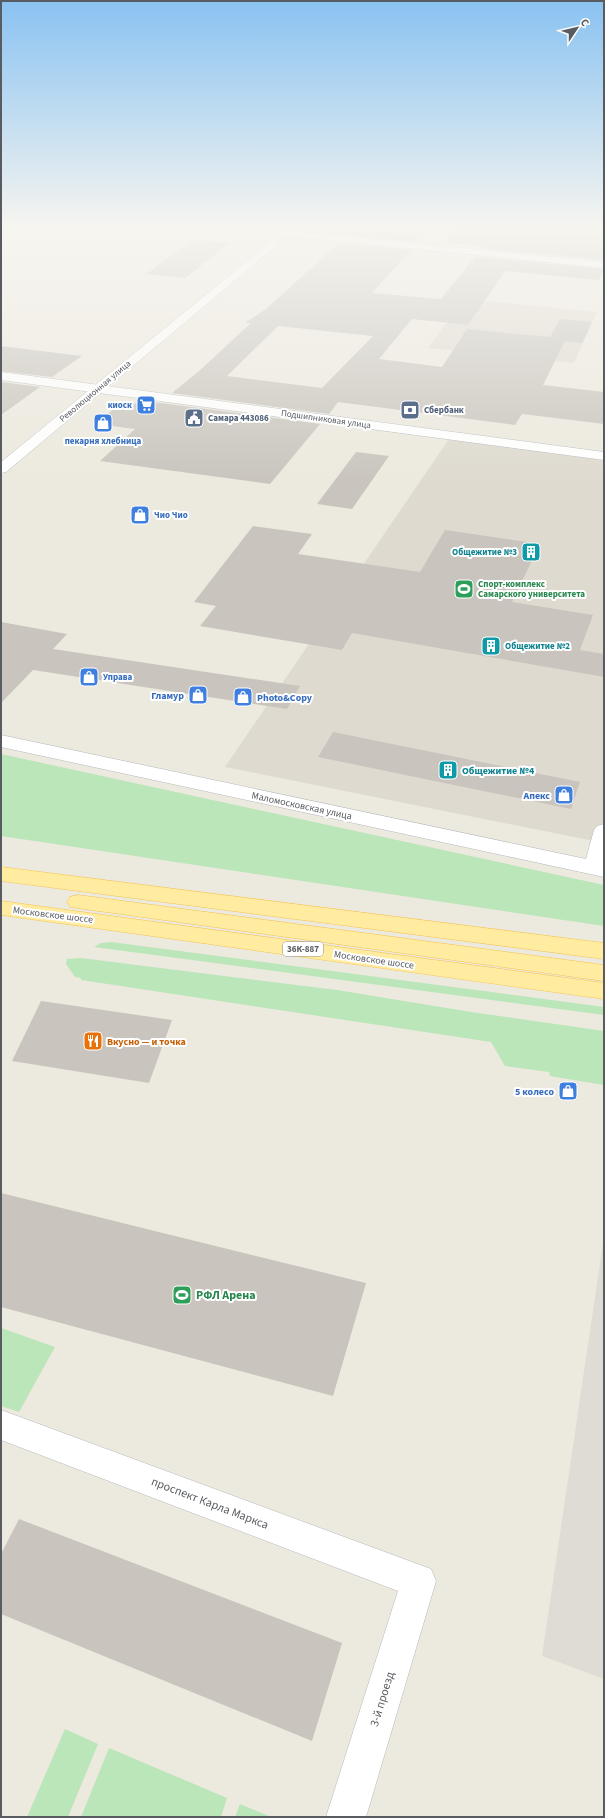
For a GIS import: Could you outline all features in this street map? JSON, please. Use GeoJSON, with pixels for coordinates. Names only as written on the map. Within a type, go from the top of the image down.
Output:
{"type":"FeatureCollection","features":[{"type":"Feature","properties":{"kind":"main road"},"geometry":{"type":"LineString","coordinates":[[1,874],[604,951]]}},
{"type":"Feature","properties":{"kind":"main road","name":"Московское шоссе"},"geometry":{"type":"LineString","coordinates":[[1,892],[122,907],[604,974]]}},
{"type":"Feature","properties":{"kind":"main road","name":"Московское шоссе"},"geometry":{"type":"LineString","coordinates":[[1,908],[103,920],[604,991]]}},
{"type":"Feature","properties":{"kind":"street","name":"Революционная улица"},"geometry":{"type":"LineString","coordinates":[[1,470],[191,312]]}},
{"type":"Feature","properties":{"kind":"street","name":"Подшипниковая улица"},"geometry":{"type":"LineString","coordinates":[[1,376],[604,456]]}},
{"type":"Feature","properties":{"kind":"street","name":"Маломосковская улица"},"geometry":{"type":"LineString","coordinates":[[1,741],[599,869]]}},
{"type":"Feature","properties":{"kind":"street"},"geometry":{"type":"LineString","coordinates":[[599,869],[604,830]]}},
{"type":"Feature","properties":{"kind":"street","name":"проспект Карла Маркса"},"geometry":{"type":"LineString","coordinates":[[1,1425],[418,1582]]}},
{"type":"Feature","properties":{"kind":"street","name":"3-й проезд"},"geometry":{"type":"LineString","coordinates":[[346,1817],[418,1582]]}},
{"type":"Feature","properties":{"kind":"shaded area"},"geometry":{"type":"Polygon","coordinates":[[[455,312],[597,312],[574,363],[428,348],[455,312]]]}},
{"type":"Feature","properties":{"kind":"shaded area"},"geometry":{"type":"Polygon","coordinates":[[[449,439],[604,459],[604,843],[225,767],[449,439]]]}},
{"type":"Feature","properties":{"kind":"shaded area"},"geometry":{"type":"Polygon","coordinates":[[[603,1243],[604,1244],[604,1679],[542,1656],[603,1243]]]}},
{"type":"Feature","properties":{"kind":"green space"},"geometry":{"type":"Polygon","coordinates":[[[1,754],[604,885],[604,926],[1,836],[1,754]]]}},
{"type":"Feature","properties":{"kind":"green space"},"geometry":{"type":"Polygon","coordinates":[[[111,942],[604,1007],[604,1015],[94,947],[101,943],[111,942]]]}},
{"type":"Feature","properties":{"kind":"green space"},"geometry":{"type":"Polygon","coordinates":[[[81,958],[337,990],[471,1012],[604,1031],[604,1085],[550,1076],[549,1072],[505,1066],[491,1042],[81,980],[81,978],[75,977],[66,964],[67,959],[81,958]]]}},
{"type":"Feature","properties":{"kind":"green space"},"geometry":{"type":"Polygon","coordinates":[[[1,1328],[55,1347],[19,1412],[1,1406],[1,1328]]]}},
{"type":"Feature","properties":{"kind":"green space"},"geometry":{"type":"Polygon","coordinates":[[[65,1729],[98,1744],[68,1817],[27,1817],[65,1729]]]}},
{"type":"Feature","properties":{"kind":"green space"},"geometry":{"type":"Polygon","coordinates":[[[109,1748],[227,1798],[221,1817],[81,1817],[109,1748]]]}},
{"type":"Feature","properties":{"kind":"green space"},"geometry":{"type":"Polygon","coordinates":[[[240,1804],[271,1817],[235,1817],[240,1804]]]}},
{"type":"Feature","properties":{"kind":"building"},"geometry":{"type":"Polygon","coordinates":[[[262,312],[477,312],[468,325],[412,319],[379,359],[442,367],[467,329],[550,337],[560,319],[592,322],[582,343],[565,341],[543,385],[604,392],[604,424],[522,414],[515,425],[338,402],[329,414],[172,393],[198,372],[251,323],[245,323],[262,312]],[[278,326],[227,376],[322,388],[373,336],[278,326]]]}},
{"type":"Feature","properties":{"kind":"building"},"geometry":{"type":"Polygon","coordinates":[[[1,346],[82,356],[52,377],[1,371],[1,346]]]}},
{"type":"Feature","properties":{"kind":"building"},"geometry":{"type":"Polygon","coordinates":[[[1,382],[40,387],[1,415],[1,382]]]}},
{"type":"Feature","properties":{"kind":"building"},"geometry":{"type":"Polygon","coordinates":[[[121,402],[141,404],[144,402],[161,403],[320,424],[270,484],[100,461],[135,429],[97,424],[121,402]]]}},
{"type":"Feature","properties":{"kind":"building"},"geometry":{"type":"Polygon","coordinates":[[[356,452],[389,456],[352,509],[317,504],[356,452]]]}},
{"type":"Feature","properties":{"kind":"building"},"geometry":{"type":"Polygon","coordinates":[[[253,526],[312,534],[298,554],[420,572],[445,530],[540,544],[512,602],[593,615],[580,650],[604,654],[604,677],[352,633],[342,650],[200,626],[216,606],[194,602],[253,526]]]}},
{"type":"Feature","properties":{"kind":"building"},"geometry":{"type":"Polygon","coordinates":[[[1,622],[67,634],[53,649],[300,686],[287,709],[33,670],[1,703],[1,622]]]}},
{"type":"Feature","properties":{"kind":"building","name":"Общежитие №4"},"geometry":{"type":"Polygon","coordinates":[[[333,732],[580,782],[571,809],[318,757],[333,732]]]}},
{"type":"Feature","properties":{"kind":"building","name":"Вкусно — и точка"},"geometry":{"type":"Polygon","coordinates":[[[41,1001],[172,1020],[149,1083],[12,1061],[41,1001]]]}},
{"type":"Feature","properties":{"kind":"building","name":"РФЛ Арена"},"geometry":{"type":"Polygon","coordinates":[[[1,1193],[366,1283],[333,1396],[1,1307],[1,1193]]]}},
{"type":"Feature","properties":{"kind":"building"},"geometry":{"type":"Polygon","coordinates":[[[19,1519],[342,1643],[312,1741],[1,1614],[1,1554],[19,1519]]]}},
{"type":"Feature","properties":{"kind":"place","name":"киоск"},"geometry":{"type":"Point","coordinates":[146,405]}},
{"type":"Feature","properties":{"kind":"place","name":"Сбербанк"},"geometry":{"type":"Point","coordinates":[410,410]}},
{"type":"Feature","properties":{"kind":"place","name":"Самара 443086"},"geometry":{"type":"Point","coordinates":[194,418]}},
{"type":"Feature","properties":{"kind":"place","name":"пекарня хлебница"},"geometry":{"type":"Point","coordinates":[103,423]}},
{"type":"Feature","properties":{"kind":"place","name":"Чио Чио"},"geometry":{"type":"Point","coordinates":[140,515]}},
{"type":"Feature","properties":{"kind":"place","name":"Общежитие №3"},"geometry":{"type":"Point","coordinates":[531,552]}},
{"type":"Feature","properties":{"kind":"place","name":"Спорт-комплекс Самарского университета"},"geometry":{"type":"Point","coordinates":[464,589]}},
{"type":"Feature","properties":{"kind":"place","name":"Общежитие №2"},"geometry":{"type":"Point","coordinates":[491,646]}},
{"type":"Feature","properties":{"kind":"place","name":"Управа"},"geometry":{"type":"Point","coordinates":[89,677]}},
{"type":"Feature","properties":{"kind":"place","name":"Гламур"},"geometry":{"type":"Point","coordinates":[198,695]}},
{"type":"Feature","properties":{"kind":"place","name":"Photo&Copy"},"geometry":{"type":"Point","coordinates":[243,697]}},
{"type":"Feature","properties":{"kind":"place","name":"Общежитие №4"},"geometry":{"type":"Point","coordinates":[448,770]}},
{"type":"Feature","properties":{"kind":"place","name":"Апекс"},"geometry":{"type":"Point","coordinates":[564,795]}},
{"type":"Feature","properties":{"kind":"place","name":"Вкусно — и точка"},"geometry":{"type":"Point","coordinates":[93,1041]}},
{"type":"Feature","properties":{"kind":"place","name":"5 колесо"},"geometry":{"type":"Point","coordinates":[568,1091]}},
{"type":"Feature","properties":{"kind":"place","name":"РФЛ Арена"},"geometry":{"type":"Point","coordinates":[182,1295]}}]}
